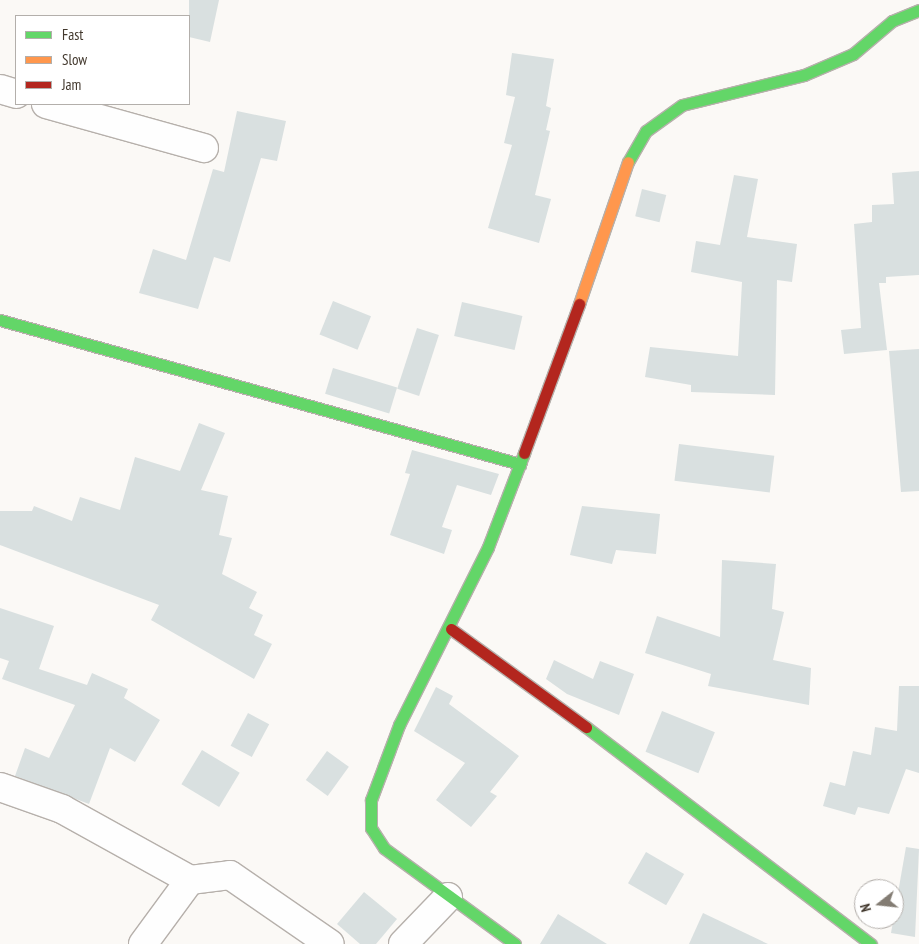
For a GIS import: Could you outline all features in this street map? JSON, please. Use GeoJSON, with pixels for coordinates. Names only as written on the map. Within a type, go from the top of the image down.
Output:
{"type":"FeatureCollection","features":[{"type":"Feature","properties":{"kind":"street"},"geometry":{"type":"LineString","coordinates":[[515,944],[448,897],[384,848],[371,828],[371,800],[399,725],[451,629],[520,464],[623,171],[646,131],[682,105],[718,93],[775,84],[830,64],[853,54],[892,21],[919,10]]}},
{"type":"Feature","properties":{"kind":"street"},"geometry":{"type":"LineString","coordinates":[[0,89],[15,94]]}},
{"type":"Feature","properties":{"kind":"street"},"geometry":{"type":"LineString","coordinates":[[50,105],[204,148]]}},
{"type":"Feature","properties":{"kind":"street"},"geometry":{"type":"LineString","coordinates":[[0,320],[520,464]]}},
{"type":"Feature","properties":{"kind":"street"},"geometry":{"type":"LineString","coordinates":[[451,629],[696,808],[871,944]]}},
{"type":"Feature","properties":{"kind":"street"},"geometry":{"type":"LineString","coordinates":[[0,787],[62,809],[190,880],[230,875],[330,944]]}},
{"type":"Feature","properties":{"kind":"street"},"geometry":{"type":"LineString","coordinates":[[143,944],[190,880]]}},
{"type":"Feature","properties":{"kind":"street"},"geometry":{"type":"LineString","coordinates":[[403,944],[448,897]]}},
{"type":"Feature","properties":{"kind":"building"},"geometry":{"type":"Polygon","coordinates":[[[189,0],[219,0],[210,42],[190,37],[189,0]]]}},
{"type":"Feature","properties":{"kind":"building"},"geometry":{"type":"Polygon","coordinates":[[[512,53],[554,59],[546,106],[551,108],[546,130],[550,131],[535,195],[551,199],[539,243],[488,228],[512,145],[504,143],[515,97],[506,95],[512,53]]]}},
{"type":"Feature","properties":{"kind":"building"},"geometry":{"type":"Polygon","coordinates":[[[237,111],[286,121],[277,161],[261,158],[230,262],[214,257],[198,309],[139,293],[153,249],[186,260],[213,169],[224,172],[237,111]]]}},
{"type":"Feature","properties":{"kind":"building"},"geometry":{"type":"Polygon","coordinates":[[[919,171],[919,275],[886,277],[886,283],[879,283],[887,350],[844,354],[841,330],[861,328],[854,224],[872,222],[872,205],[894,204],[892,173],[919,171]]]}},
{"type":"Feature","properties":{"kind":"building"},"geometry":{"type":"Polygon","coordinates":[[[734,175],[758,179],[747,237],[797,244],[792,282],[777,280],[775,395],[691,392],[691,385],[645,377],[650,347],[738,356],[742,282],[691,272],[696,241],[720,245],[734,175]]]}},
{"type":"Feature","properties":{"kind":"building"},"geometry":{"type":"Polygon","coordinates":[[[642,189],[666,195],[659,222],[635,216],[642,189]]]}},
{"type":"Feature","properties":{"kind":"building"},"geometry":{"type":"Polygon","coordinates":[[[333,301],[371,316],[358,350],[320,334],[333,301]]]}},
{"type":"Feature","properties":{"kind":"building"},"geometry":{"type":"Polygon","coordinates":[[[462,302],[522,316],[515,350],[454,336],[462,302]]]}},
{"type":"Feature","properties":{"kind":"building"},"geometry":{"type":"Polygon","coordinates":[[[417,328],[439,335],[419,396],[397,389],[417,328]]]}},
{"type":"Feature","properties":{"kind":"building"},"geometry":{"type":"Polygon","coordinates":[[[919,349],[919,491],[901,492],[889,351],[919,349]]]}},
{"type":"Feature","properties":{"kind":"building"},"geometry":{"type":"Polygon","coordinates":[[[333,368],[397,388],[389,413],[325,394],[333,368]]]}},
{"type":"Feature","properties":{"kind":"building"},"geometry":{"type":"Polygon","coordinates":[[[199,423],[225,433],[201,490],[228,496],[219,535],[232,538],[222,574],[257,592],[249,608],[263,615],[254,635],[272,644],[254,679],[151,620],[159,605],[0,545],[0,511],[32,511],[34,506],[72,521],[80,497],[120,510],[135,457],[180,471],[199,423]]]}},
{"type":"Feature","properties":{"kind":"building"},"geometry":{"type":"Polygon","coordinates":[[[679,444],[774,456],[770,492],[674,481],[679,444]]]}},
{"type":"Feature","properties":{"kind":"building"},"geometry":{"type":"Polygon","coordinates":[[[412,450],[499,474],[491,495],[457,485],[442,527],[452,530],[444,554],[390,535],[410,474],[405,473],[412,450]]]}},
{"type":"Feature","properties":{"kind":"building"},"geometry":{"type":"Polygon","coordinates":[[[582,506],[660,514],[656,554],[616,550],[612,564],[570,555],[582,506]]]}},
{"type":"Feature","properties":{"kind":"building"},"geometry":{"type":"Polygon","coordinates":[[[722,560],[776,564],[772,609],[784,612],[773,660],[811,668],[809,705],[708,686],[711,674],[645,653],[657,616],[720,637],[722,560]]]}},
{"type":"Feature","properties":{"kind":"building"},"geometry":{"type":"Polygon","coordinates":[[[0,608],[54,626],[39,669],[87,685],[92,673],[128,689],[124,698],[160,720],[135,762],[110,748],[89,804],[15,776],[25,748],[49,758],[75,705],[2,679],[9,661],[0,658],[0,608]]]}},
{"type":"Feature","properties":{"kind":"building"},"geometry":{"type":"Polygon","coordinates":[[[554,660],[593,679],[600,661],[634,674],[619,715],[567,694],[546,679],[554,660]]]}},
{"type":"Feature","properties":{"kind":"building"},"geometry":{"type":"Polygon","coordinates":[[[899,686],[919,686],[919,773],[906,769],[889,814],[858,807],[855,815],[823,806],[830,782],[845,786],[853,751],[871,755],[875,727],[897,731],[899,686]]]}},
{"type":"Feature","properties":{"kind":"building"},"geometry":{"type":"Polygon","coordinates":[[[436,687],[453,696],[449,704],[519,756],[490,792],[497,796],[471,827],[436,800],[465,763],[414,731],[436,687]]]}},
{"type":"Feature","properties":{"kind":"building"},"geometry":{"type":"Polygon","coordinates":[[[662,711],[715,732],[698,773],[646,752],[662,711]]]}},
{"type":"Feature","properties":{"kind":"building"},"geometry":{"type":"Polygon","coordinates":[[[248,713],[269,724],[252,757],[231,746],[248,713]]]}},
{"type":"Feature","properties":{"kind":"building"},"geometry":{"type":"Polygon","coordinates":[[[202,750],[240,773],[219,807],[181,784],[202,750]]]}},
{"type":"Feature","properties":{"kind":"building"},"geometry":{"type":"Polygon","coordinates":[[[327,751],[349,767],[328,796],[306,780],[327,751]]]}},
{"type":"Feature","properties":{"kind":"building"},"geometry":{"type":"Polygon","coordinates":[[[906,847],[919,849],[915,937],[891,933],[892,929],[904,929],[904,879],[900,879],[906,847]]]}},
{"type":"Feature","properties":{"kind":"building"},"geometry":{"type":"Polygon","coordinates":[[[646,852],[684,874],[666,905],[628,883],[646,852]]]}},
{"type":"Feature","properties":{"kind":"building"},"geometry":{"type":"Polygon","coordinates":[[[364,892],[397,919],[376,944],[360,944],[337,924],[364,892]]]}},
{"type":"Feature","properties":{"kind":"building"},"geometry":{"type":"Polygon","coordinates":[[[703,913],[768,944],[689,944],[703,913]]]}},
{"type":"Feature","properties":{"kind":"building"},"geometry":{"type":"Polygon","coordinates":[[[558,914],[607,944],[540,944],[558,914]]]}},
{"type":"Feature","properties":{"kind":"traffic: fast"},"geometry":{"type":"LineString","coordinates":[[628,162],[646,131],[682,105],[804,75],[853,54],[892,21],[919,10]]}},
{"type":"Feature","properties":{"kind":"traffic: fast"},"geometry":{"type":"LineString","coordinates":[[0,320],[520,464]]}},
{"type":"Feature","properties":{"kind":"traffic: fast"},"geometry":{"type":"LineString","coordinates":[[515,944],[384,848],[371,828],[371,800],[399,725],[488,547],[524,453]]}},
{"type":"Feature","properties":{"kind":"traffic: fast"},"geometry":{"type":"LineString","coordinates":[[586,727],[871,944]]}},
{"type":"Feature","properties":{"kind":"traffic: slow"},"geometry":{"type":"LineString","coordinates":[[579,304],[628,162]]}},
{"type":"Feature","properties":{"kind":"traffic: jam"},"geometry":{"type":"LineString","coordinates":[[524,453],[579,304]]}},
{"type":"Feature","properties":{"kind":"traffic: jam"},"geometry":{"type":"LineString","coordinates":[[451,629],[586,727]]}}]}
